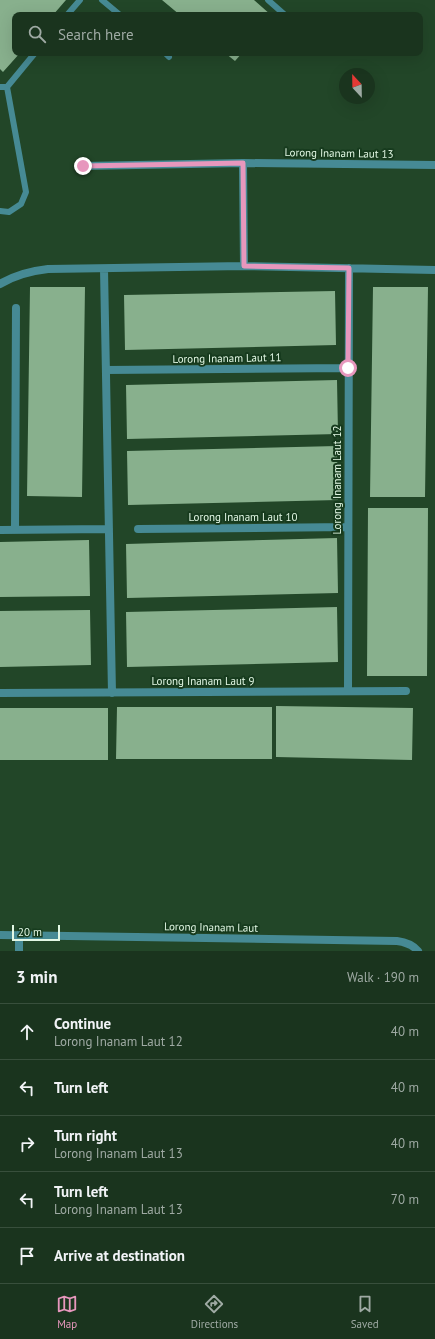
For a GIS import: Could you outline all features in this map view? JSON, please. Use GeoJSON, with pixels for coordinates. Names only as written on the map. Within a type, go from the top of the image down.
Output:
{"type":"FeatureCollection","features":[{"type":"Feature","properties":{"kind":"street","name":"Lorong Inanam Laut 13"},"geometry":{"type":"LineString","coordinates":[[83,166],[243,163],[435,165]]}},
{"type":"Feature","properties":{"kind":"street"},"geometry":{"type":"LineString","coordinates":[[243,163],[244,266]]}},
{"type":"Feature","properties":{"kind":"street"},"geometry":{"type":"LineString","coordinates":[[0,284],[19,274],[34,270],[48,269],[244,266],[435,270]]}},
{"type":"Feature","properties":{"kind":"street","name":"Lorong Inanam Laut 12"},"geometry":{"type":"LineString","coordinates":[[348,691],[349,268]]}},
{"type":"Feature","properties":{"kind":"street"},"geometry":{"type":"LineString","coordinates":[[104,269],[112,692]]}},
{"type":"Feature","properties":{"kind":"street"},"geometry":{"type":"LineString","coordinates":[[15,530],[16,308]]}},
{"type":"Feature","properties":{"kind":"street","name":"Lorong Inanam Laut 11"},"geometry":{"type":"LineString","coordinates":[[106,370],[348,368]]}},
{"type":"Feature","properties":{"kind":"street","name":"Lorong Inanam Laut 10"},"geometry":{"type":"LineString","coordinates":[[138,529],[348,528]]}},
{"type":"Feature","properties":{"kind":"street"},"geometry":{"type":"LineString","coordinates":[[0,530],[109,530]]}},
{"type":"Feature","properties":{"kind":"street","name":"Lorong Inanam Laut 9"},"geometry":{"type":"LineString","coordinates":[[0,693],[406,691]]}},
{"type":"Feature","properties":{"kind":"street","name":"Lorong Inanam Laut"},"geometry":{"type":"LineString","coordinates":[[0,935],[397,941],[406,942],[415,947],[418,951]]}},
{"type":"Feature","properties":{"kind":"street"},"geometry":{"type":"LineString","coordinates":[[19,935],[19,951]]}},
{"type":"Feature","properties":{"kind":"lane"},"geometry":{"type":"LineString","coordinates":[[70,12],[80,0]]}},
{"type":"Feature","properties":{"kind":"lane"},"geometry":{"type":"LineString","coordinates":[[102,0],[116,12]]}},
{"type":"Feature","properties":{"kind":"lane"},"geometry":{"type":"LineString","coordinates":[[268,0],[282,12]]}},
{"type":"Feature","properties":{"kind":"lane"},"geometry":{"type":"LineString","coordinates":[[0,211],[9,212],[21,204],[26,192],[3,87],[32,56]]}},
{"type":"Feature","properties":{"kind":"building"},"geometry":{"type":"Polygon","coordinates":[[[0,0],[66,0],[56,12],[12,12],[12,56],[17,56],[3,72],[0,69],[0,0]]]}},
{"type":"Feature","properties":{"kind":"building"},"geometry":{"type":"Polygon","coordinates":[[[162,0],[254,0],[268,12],[176,12],[162,0]]]}},
{"type":"Feature","properties":{"kind":"building"},"geometry":{"type":"Polygon","coordinates":[[[229,56],[239,56],[235,61],[229,56]]]}},
{"type":"Feature","properties":{"kind":"building"},"geometry":{"type":"Polygon","coordinates":[[[30,287],[85,287],[82,497],[27,496],[30,287]]]}},
{"type":"Feature","properties":{"kind":"building"},"geometry":{"type":"Polygon","coordinates":[[[373,287],[428,287],[425,497],[370,497],[373,287]]]}},
{"type":"Feature","properties":{"kind":"building"},"geometry":{"type":"Polygon","coordinates":[[[335,291],[336,345],[125,350],[124,295],[335,291]]]}},
{"type":"Feature","properties":{"kind":"building"},"geometry":{"type":"Polygon","coordinates":[[[337,380],[338,434],[127,439],[126,385],[337,380]]]}},
{"type":"Feature","properties":{"kind":"building"},"geometry":{"type":"Polygon","coordinates":[[[337,446],[338,500],[128,505],[127,451],[337,446]]]}},
{"type":"Feature","properties":{"kind":"building"},"geometry":{"type":"Polygon","coordinates":[[[368,508],[428,508],[427,676],[367,676],[368,508]]]}},
{"type":"Feature","properties":{"kind":"building"},"geometry":{"type":"Polygon","coordinates":[[[337,538],[338,593],[127,598],[126,544],[337,538]]]}},
{"type":"Feature","properties":{"kind":"building"},"geometry":{"type":"Polygon","coordinates":[[[89,540],[90,596],[0,597],[0,542],[89,540]]]}},
{"type":"Feature","properties":{"kind":"building"},"geometry":{"type":"Polygon","coordinates":[[[337,607],[338,662],[127,667],[126,612],[337,607]]]}},
{"type":"Feature","properties":{"kind":"building"},"geometry":{"type":"Polygon","coordinates":[[[90,610],[91,665],[0,667],[0,611],[90,610]]]}},
{"type":"Feature","properties":{"kind":"building"},"geometry":{"type":"Polygon","coordinates":[[[276,706],[413,708],[412,760],[276,757],[276,706]]]}},
{"type":"Feature","properties":{"kind":"building"},"geometry":{"type":"Polygon","coordinates":[[[117,707],[272,707],[272,759],[116,759],[117,707]]]}},
{"type":"Feature","properties":{"kind":"building"},"geometry":{"type":"Polygon","coordinates":[[[0,708],[108,708],[108,760],[0,760],[0,708]]]}},
{"type":"Feature","properties":{"kind":"route"},"geometry":{"type":"LineString","coordinates":[[83,166],[243,163],[244,266],[349,268],[348,368]]}}]}
